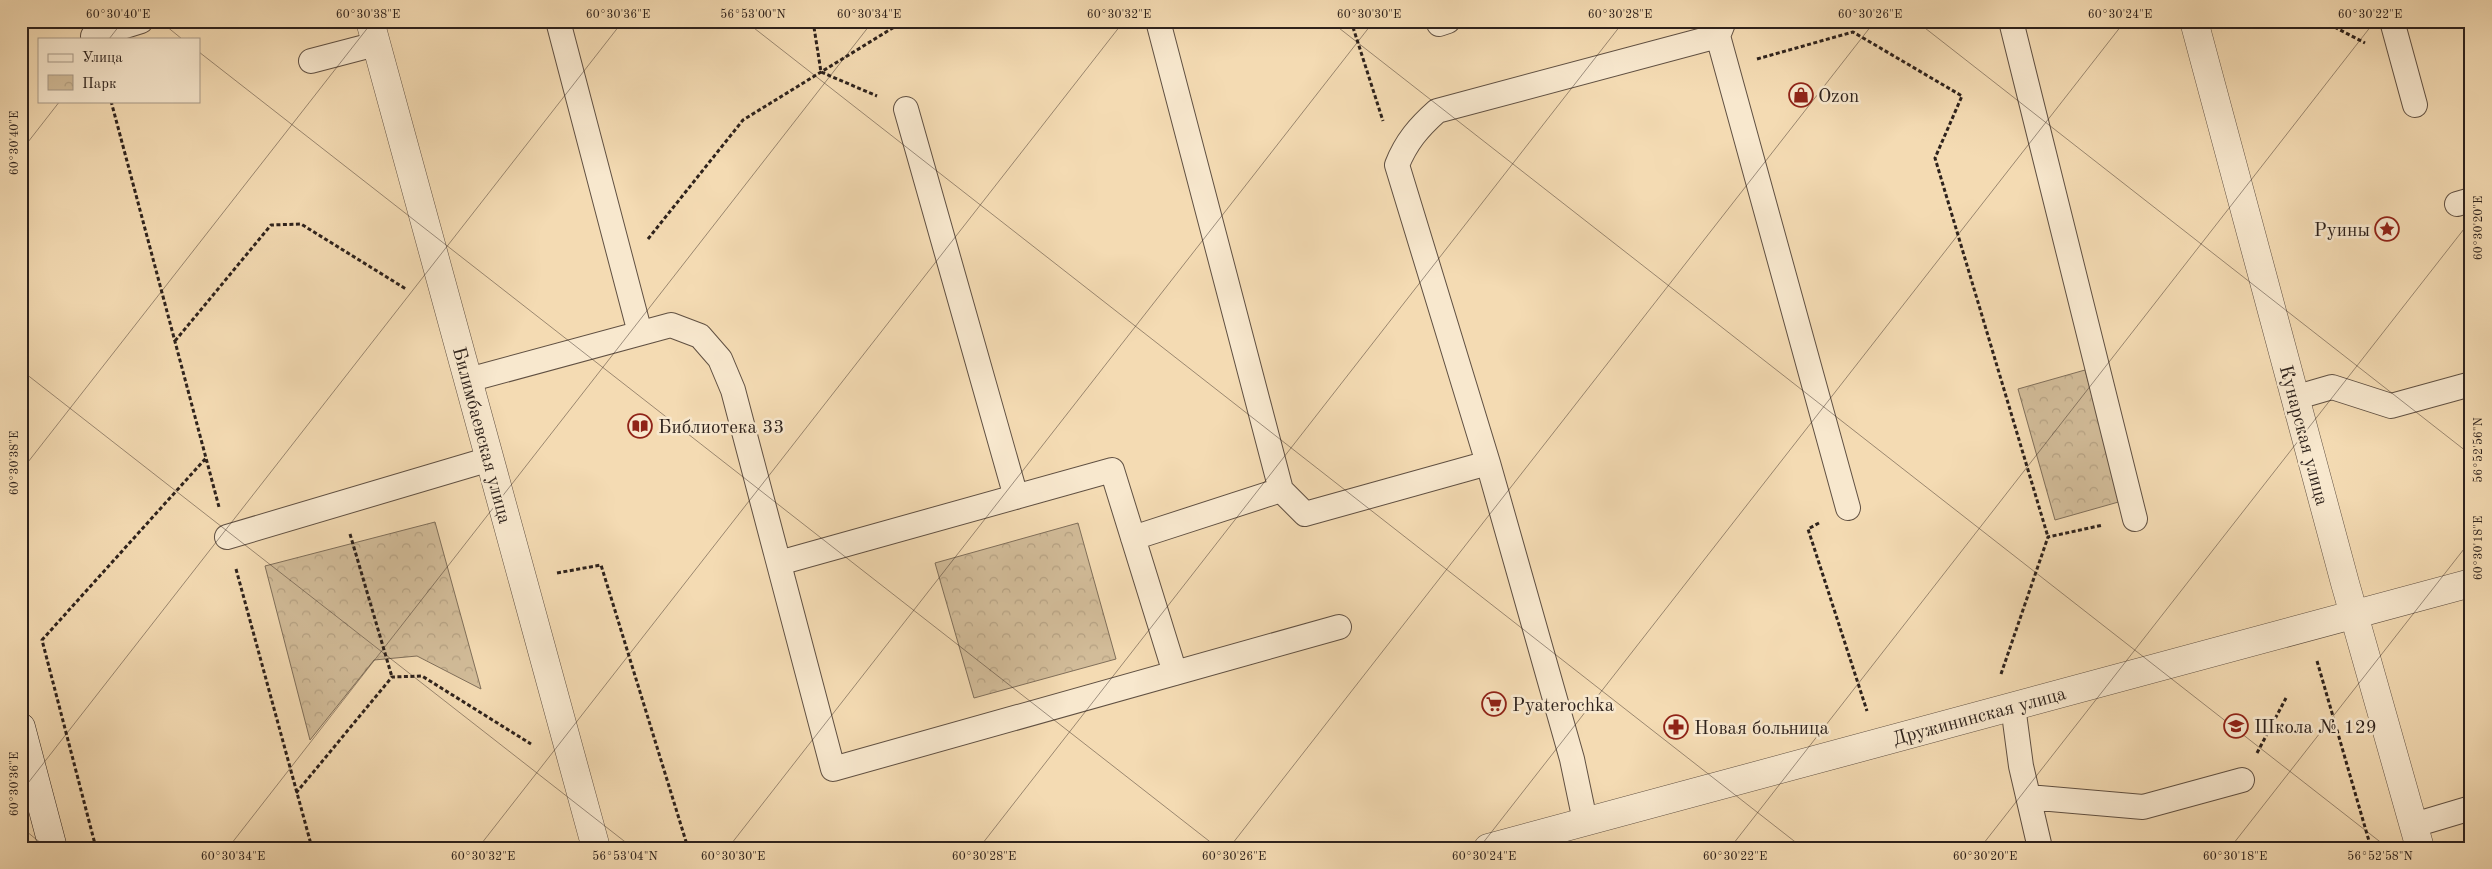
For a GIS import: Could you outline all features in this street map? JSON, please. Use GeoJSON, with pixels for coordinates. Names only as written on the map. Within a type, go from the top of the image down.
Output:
{"type":"FeatureCollection","features":[{"type":"Feature","properties":{"kind":"street","name":"Кунарская улица"},"geometry":{"type":"LineString","coordinates":[[2194,21],[2294,398],[2417,836]]}},
{"type":"Feature","properties":{"kind":"street","name":"Билимбаевская улица"},"geometry":{"type":"LineString","coordinates":[[373,32],[596,848]]}},
{"type":"Feature","properties":{"kind":"street","name":"Дружининская улица"},"geometry":{"type":"LineString","coordinates":[[1488,848],[2471,583]]}},
{"type":"Feature","properties":{"kind":"street"},"geometry":{"type":"LineString","coordinates":[[21,727],[53,848]]}},
{"type":"Feature","properties":{"kind":"lane"},"geometry":{"type":"LineString","coordinates":[[93,36],[141,21]]}},
{"type":"Feature","properties":{"kind":"lane"},"geometry":{"type":"LineString","coordinates":[[558,21],[640,333]]}},
{"type":"Feature","properties":{"kind":"lane"},"geometry":{"type":"LineString","coordinates":[[1158,21],[1281,490],[1305,514],[1488,463]]}},
{"type":"Feature","properties":{"kind":"lane"},"geometry":{"type":"LineString","coordinates":[[2011,21],[2135,518]]}},
{"type":"Feature","properties":{"kind":"lane"},"geometry":{"type":"LineString","coordinates":[[2392,21],[2415,105]]}},
{"type":"Feature","properties":{"kind":"lane"},"geometry":{"type":"LineString","coordinates":[[1585,822],[1572,759],[1488,463],[1397,165],[1405,145],[1419,127],[1437,111],[1721,29],[1726,68],[1848,508]]}},
{"type":"Feature","properties":{"kind":"lane"},"geometry":{"type":"LineString","coordinates":[[311,61],[373,32]]}},
{"type":"Feature","properties":{"kind":"lane"},"geometry":{"type":"LineString","coordinates":[[906,109],[1016,497]]}},
{"type":"Feature","properties":{"kind":"lane"},"geometry":{"type":"LineString","coordinates":[[468,380],[671,325],[700,336],[720,359],[733,390],[833,769],[1338,627]]}},
{"type":"Feature","properties":{"kind":"lane"},"geometry":{"type":"LineString","coordinates":[[2294,398],[2332,387],[2391,406],[2471,384]]}},
{"type":"Feature","properties":{"kind":"lane"},"geometry":{"type":"LineString","coordinates":[[227,537],[490,459]]}},
{"type":"Feature","properties":{"kind":"lane"},"geometry":{"type":"LineString","coordinates":[[779,563],[1112,470],[1175,673]]}},
{"type":"Feature","properties":{"kind":"lane"},"geometry":{"type":"LineString","coordinates":[[1133,538],[1281,490]]}},
{"type":"Feature","properties":{"kind":"lane"},"geometry":{"type":"LineString","coordinates":[[2013,706],[2020,766],[2040,848]]}},
{"type":"Feature","properties":{"kind":"lane"},"geometry":{"type":"LineString","coordinates":[[2028,797],[2143,807],[2242,780]]}},
{"type":"Feature","properties":{"kind":"lane"},"geometry":{"type":"LineString","coordinates":[[2417,836],[2471,808]]}},
{"type":"Feature","properties":{"kind":"path"},"geometry":{"type":"LineString","coordinates":[[813,21],[821,72]]}},
{"type":"Feature","properties":{"kind":"path"},"geometry":{"type":"LineString","coordinates":[[623,270],[743,120],[904,21]]}},
{"type":"Feature","properties":{"kind":"path"},"geometry":{"type":"LineString","coordinates":[[1351,21],[1397,165]]}},
{"type":"Feature","properties":{"kind":"path"},"geometry":{"type":"LineString","coordinates":[[1726,68],[1853,32],[1962,96],[1935,158],[2048,537],[1999,682]]}},
{"type":"Feature","properties":{"kind":"path"},"geometry":{"type":"LineString","coordinates":[[821,72],[906,109]]}},
{"type":"Feature","properties":{"kind":"path"},"geometry":{"type":"LineString","coordinates":[[111,102],[312,848]]}},
{"type":"Feature","properties":{"kind":"path"},"geometry":{"type":"LineString","coordinates":[[175,341],[271,225],[301,224],[411,292]]}},
{"type":"Feature","properties":{"kind":"path"},"geometry":{"type":"LineString","coordinates":[[96,848],[42,640],[206,458]]}},
{"type":"Feature","properties":{"kind":"path"},"geometry":{"type":"LineString","coordinates":[[343,502],[385,660],[392,677]]}},
{"type":"Feature","properties":{"kind":"path"},"geometry":{"type":"LineString","coordinates":[[1848,508],[1808,529],[1869,716]]}},
{"type":"Feature","properties":{"kind":"path"},"geometry":{"type":"LineString","coordinates":[[2048,537],[2135,518]]}},
{"type":"Feature","properties":{"kind":"path"},"geometry":{"type":"LineString","coordinates":[[554,574],[601,565],[688,848]]}},
{"type":"Feature","properties":{"kind":"path"},"geometry":{"type":"LineString","coordinates":[[296,793],[392,677],[422,676],[532,744]]}},
{"type":"Feature","properties":{"kind":"path"},"geometry":{"type":"LineString","coordinates":[[2242,780],[2286,698]]}},
{"type":"Feature","properties":{"kind":"green space"},"geometry":{"type":"Polygon","coordinates":[[[2085,370],[2122,501],[2055,520],[2018,389],[2085,370]]]}},
{"type":"Feature","properties":{"kind":"green space"},"geometry":{"type":"Polygon","coordinates":[[[435,522],[481,689],[417,656],[374,660],[310,740],[265,566],[435,522]]]}},
{"type":"Feature","properties":{"kind":"green space"},"geometry":{"type":"Polygon","coordinates":[[[1078,523],[1116,659],[974,698],[935,563],[1078,523]]]}},
{"type":"Feature","properties":{"kind":"place","name":"Ozon"},"geometry":{"type":"Point","coordinates":[1801,95]}},
{"type":"Feature","properties":{"kind":"place","name":"Руины"},"geometry":{"type":"Point","coordinates":[2387,229]}},
{"type":"Feature","properties":{"kind":"place","name":"Библиотека 33"},"geometry":{"type":"Point","coordinates":[640,426]}},
{"type":"Feature","properties":{"kind":"place","name":"Pyaterochka"},"geometry":{"type":"Point","coordinates":[1494,704]}},
{"type":"Feature","properties":{"kind":"place","name":"Школа № 129"},"geometry":{"type":"Point","coordinates":[2236,726]}},
{"type":"Feature","properties":{"kind":"place","name":"Новая больница"},"geometry":{"type":"Point","coordinates":[1676,727]}}]}
